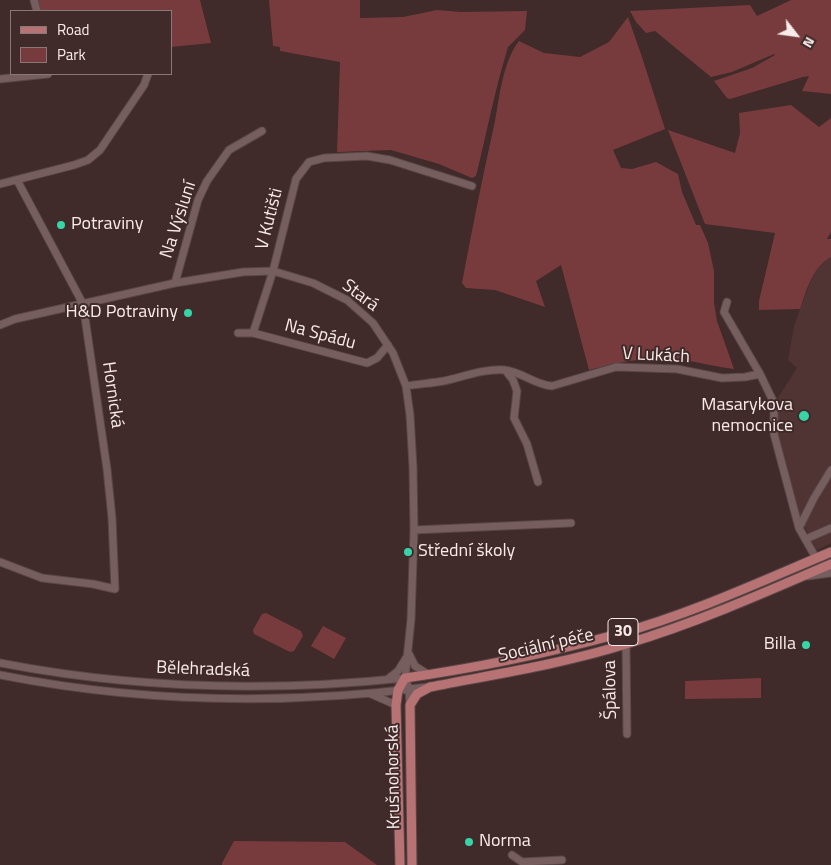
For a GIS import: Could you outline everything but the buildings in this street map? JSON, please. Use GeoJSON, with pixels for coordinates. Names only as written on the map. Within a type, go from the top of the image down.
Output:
{"type":"FeatureCollection","features":[{"type":"Feature","properties":{"kind":"main road","name":"Sociální péče"},"geometry":{"type":"LineString","coordinates":[[405,678],[520,658],[618,634],[717,600],[831,552]]}},
{"type":"Feature","properties":{"kind":"main road","name":"Sociální péče"},"geometry":{"type":"LineString","coordinates":[[430,686],[526,670],[626,644],[722,610],[831,564]]}},
{"type":"Feature","properties":{"kind":"main road"},"geometry":{"type":"LineString","coordinates":[[404,690],[405,678]]}},
{"type":"Feature","properties":{"kind":"main road"},"geometry":{"type":"LineString","coordinates":[[410,705],[417,694],[430,686]]}},
{"type":"Feature","properties":{"kind":"main road","name":"Krušnohorská"},"geometry":{"type":"LineString","coordinates":[[400,865],[396,705],[404,690]]}},
{"type":"Feature","properties":{"kind":"main road","name":"Krušnohorská"},"geometry":{"type":"LineString","coordinates":[[410,705],[412,865]]}},
{"type":"Feature","properties":{"kind":"street"},"geometry":{"type":"LineString","coordinates":[[0,79],[38,75]]}},
{"type":"Feature","properties":{"kind":"street"},"geometry":{"type":"LineString","coordinates":[[0,184],[74,166],[88,160],[100,150],[144,85],[148,75]]}},
{"type":"Feature","properties":{"kind":"street","name":"Na Výsluní"},"geometry":{"type":"LineString","coordinates":[[175,283],[198,200],[207,182],[230,150],[262,132]]}},
{"type":"Feature","properties":{"kind":"street","name":"V Kutišti"},"geometry":{"type":"LineString","coordinates":[[253,333],[273,271],[296,179],[309,162],[324,158],[367,156],[390,160],[472,186]]}},
{"type":"Feature","properties":{"kind":"street","name":"Hornická"},"geometry":{"type":"LineString","coordinates":[[0,562],[42,578],[115,589],[112,518],[107,468],[83,304],[17,180]]}},
{"type":"Feature","properties":{"kind":"street","name":"Stará"},"geometry":{"type":"LineString","coordinates":[[0,324],[175,283],[243,272],[273,271],[314,283],[347,300],[373,323],[393,353],[406,386],[413,466],[414,530],[411,620],[405,678]]}},
{"type":"Feature","properties":{"kind":"street"},"geometry":{"type":"LineString","coordinates":[[727,302],[724,312],[760,374],[774,403],[774,434],[800,528],[816,558]]}},
{"type":"Feature","properties":{"kind":"street","name":"Na Spádu"},"geometry":{"type":"LineString","coordinates":[[238,333],[253,333],[367,363],[377,358],[388,345]]}},
{"type":"Feature","properties":{"kind":"street","name":"V Lukách"},"geometry":{"type":"LineString","coordinates":[[406,386],[438,382],[493,370],[506,370],[522,375],[542,385],[552,386],[616,367],[677,368],[722,378],[760,374]]}},
{"type":"Feature","properties":{"kind":"street"},"geometry":{"type":"LineString","coordinates":[[506,370],[514,380],[517,391],[514,418],[527,444],[538,482]]}},
{"type":"Feature","properties":{"kind":"street"},"geometry":{"type":"LineString","coordinates":[[800,528],[814,498],[831,470]]}},
{"type":"Feature","properties":{"kind":"street"},"geometry":{"type":"LineString","coordinates":[[414,530],[571,523]]}},
{"type":"Feature","properties":{"kind":"street"},"geometry":{"type":"LineString","coordinates":[[806,539],[831,528]]}},
{"type":"Feature","properties":{"kind":"street"},"geometry":{"type":"LineString","coordinates":[[802,576],[831,573]]}},
{"type":"Feature","properties":{"kind":"street","name":"Špálova"},"geometry":{"type":"LineString","coordinates":[[626,644],[627,734]]}},
{"type":"Feature","properties":{"kind":"street"},"geometry":{"type":"LineString","coordinates":[[408,653],[415,666],[429,674]]}},
{"type":"Feature","properties":{"kind":"street","name":"Stará"},"geometry":{"type":"LineString","coordinates":[[386,680],[400,669],[408,653]]}},
{"type":"Feature","properties":{"kind":"street","name":"Bělehradská"},"geometry":{"type":"LineString","coordinates":[[0,663],[96,678],[188,686],[286,686],[405,678]]}},
{"type":"Feature","properties":{"kind":"street","name":"Bělehradská"},"geometry":{"type":"LineString","coordinates":[[0,675],[101,690],[193,698],[278,699],[404,690]]}},
{"type":"Feature","properties":{"kind":"street","name":"Sociální péče"},"geometry":{"type":"LineString","coordinates":[[404,690],[430,686]]}},
{"type":"Feature","properties":{"kind":"street","name":"Krušnohorská"},"geometry":{"type":"LineString","coordinates":[[404,690],[410,705]]}},
{"type":"Feature","properties":{"kind":"street","name":"Bělehradská"},"geometry":{"type":"LineString","coordinates":[[368,693],[379,696],[396,705]]}},
{"type":"Feature","properties":{"kind":"street"},"geometry":{"type":"LineString","coordinates":[[512,855],[522,862],[562,860]]}},
{"type":"Feature","properties":{"kind":"shaded area","name":"Masarykova nemocnice"},"geometry":{"type":"Polygon","coordinates":[[[831,257],[831,543],[817,550],[800,518],[777,433],[777,399],[797,368],[788,360],[794,326],[800,309],[814,273],[826,259],[831,257]]]}},
{"type":"Feature","properties":{"kind":"green space"},"geometry":{"type":"Polygon","coordinates":[[[31,0],[200,0],[211,43],[172,47],[172,10],[35,10],[31,0]]]}},
{"type":"Feature","properties":{"kind":"green space"},"geometry":{"type":"Polygon","coordinates":[[[269,0],[360,0],[360,18],[403,17],[437,10],[461,12],[527,11],[525,30],[508,47],[476,176],[472,178],[439,164],[391,150],[337,152],[340,62],[280,51],[280,47],[273,46],[269,0]]]}},
{"type":"Feature","properties":{"kind":"green space"},"geometry":{"type":"Polygon","coordinates":[[[791,0],[831,0],[831,94],[802,91],[809,76],[730,99],[727,98],[714,81],[752,68],[775,55],[732,72],[711,77],[655,31],[646,33],[636,22],[630,11],[750,5],[757,16],[791,0]]]}},
{"type":"Feature","properties":{"kind":"green space"},"geometry":{"type":"Polygon","coordinates":[[[628,17],[665,129],[613,150],[621,168],[632,169],[656,162],[678,174],[682,192],[696,225],[700,225],[708,243],[714,271],[714,303],[717,321],[734,369],[685,360],[661,358],[625,362],[589,370],[561,265],[536,281],[545,307],[495,290],[466,288],[462,283],[503,79],[514,49],[519,41],[544,53],[580,57],[609,42],[628,17]]]}},
{"type":"Feature","properties":{"kind":"green space"},"geometry":{"type":"Polygon","coordinates":[[[791,105],[819,127],[831,118],[831,232],[827,239],[831,239],[831,257],[824,261],[815,273],[800,309],[759,310],[759,301],[775,233],[705,224],[668,130],[735,153],[740,133],[739,113],[791,105]]]}},
{"type":"Feature","properties":{"kind":"green space"},"geometry":{"type":"Polygon","coordinates":[[[266,613],[301,631],[303,636],[294,651],[290,652],[254,634],[253,630],[262,614],[266,613]]]}},
{"type":"Feature","properties":{"kind":"green space"},"geometry":{"type":"Polygon","coordinates":[[[323,626],[346,638],[334,659],[311,646],[323,626]]]}},
{"type":"Feature","properties":{"kind":"green space"},"geometry":{"type":"Polygon","coordinates":[[[761,678],[761,698],[685,699],[685,681],[761,678]]]}},
{"type":"Feature","properties":{"kind":"green space"},"geometry":{"type":"Polygon","coordinates":[[[234,841],[345,842],[377,865],[222,865],[234,841]]]}},
{"type":"Feature","properties":{"kind":"place","name":"Potraviny"},"geometry":{"type":"Point","coordinates":[61,225]}},
{"type":"Feature","properties":{"kind":"place","name":"H&D Potraviny"},"geometry":{"type":"Point","coordinates":[188,313]}},
{"type":"Feature","properties":{"kind":"place","name":"Masarykova nemocnice"},"geometry":{"type":"Point","coordinates":[804,416]}},
{"type":"Feature","properties":{"kind":"place","name":"Střední školy"},"geometry":{"type":"Point","coordinates":[408,552]}},
{"type":"Feature","properties":{"kind":"place","name":"Billa"},"geometry":{"type":"Point","coordinates":[806,645]}},
{"type":"Feature","properties":{"kind":"place","name":"Norma"},"geometry":{"type":"Point","coordinates":[469,842]}}]}
